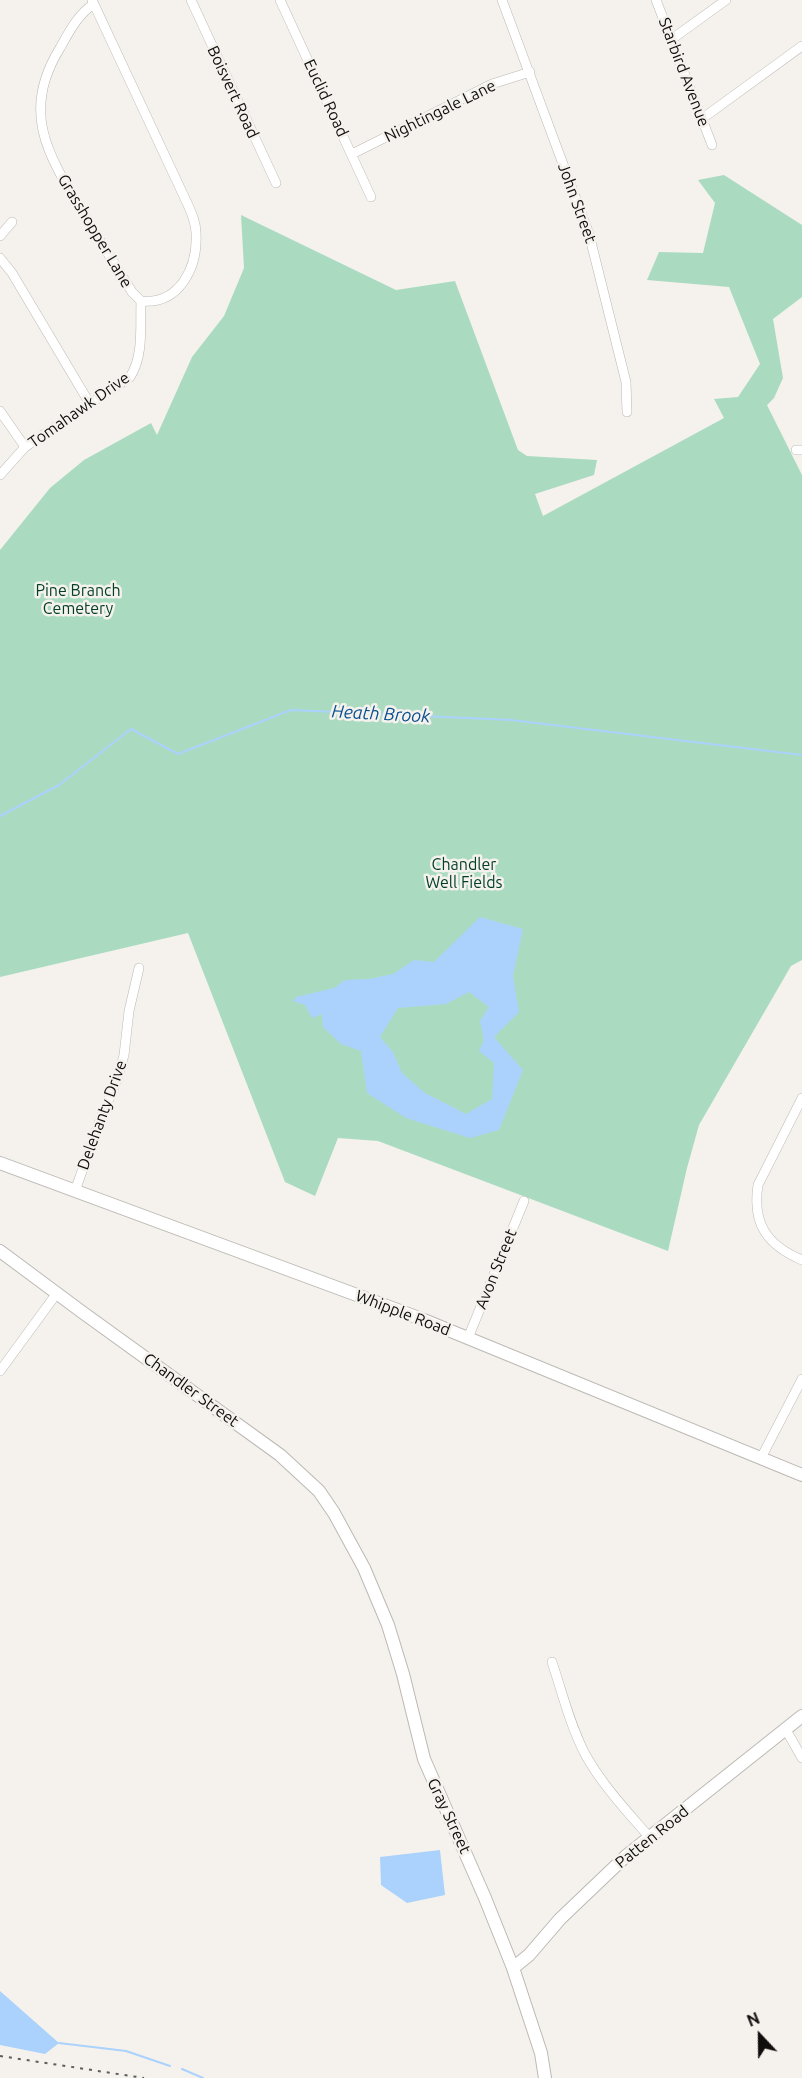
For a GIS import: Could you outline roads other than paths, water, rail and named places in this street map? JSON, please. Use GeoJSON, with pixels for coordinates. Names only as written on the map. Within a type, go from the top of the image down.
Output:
{"type":"FeatureCollection","features":[{"type":"Feature","properties":{"kind":"street","name":"Boisvert Road"},"geometry":{"type":"LineString","coordinates":[[191,0],[276,183]]}},
{"type":"Feature","properties":{"kind":"street","name":"Euclid Road"},"geometry":{"type":"LineString","coordinates":[[280,0],[371,197]]}},
{"type":"Feature","properties":{"kind":"street","name":"John Street"},"geometry":{"type":"LineString","coordinates":[[502,0],[589,234],[626,382],[627,412]]}},
{"type":"Feature","properties":{"kind":"street","name":"Starbird Avenue"},"geometry":{"type":"LineString","coordinates":[[656,0],[712,144]]}},
{"type":"Feature","properties":{"kind":"street"},"geometry":{"type":"LineString","coordinates":[[672,39],[726,0]]}},
{"type":"Feature","properties":{"kind":"street","name":"Grasshopper Lane"},"geometry":{"type":"LineString","coordinates":[[93,2],[188,205],[196,234],[192,263],[183,282],[169,297],[159,301],[141,301],[132,292],[67,187],[50,155],[42,130],[41,99],[48,69],[79,18],[93,2]]}},
{"type":"Feature","properties":{"kind":"street"},"geometry":{"type":"LineString","coordinates":[[703,118],[802,46]]}},
{"type":"Feature","properties":{"kind":"street","name":"Nightingale Lane"},"geometry":{"type":"LineString","coordinates":[[352,154],[492,84],[530,72]]}},
{"type":"Feature","properties":{"kind":"street"},"geometry":{"type":"LineString","coordinates":[[0,236],[12,222]]}},
{"type":"Feature","properties":{"kind":"street"},"geometry":{"type":"LineString","coordinates":[[0,258],[12,273],[90,404]]}},
{"type":"Feature","properties":{"kind":"street","name":"Tomahawk Drive"},"geometry":{"type":"LineString","coordinates":[[0,475],[25,447],[127,380],[134,372],[139,351],[141,301]]}},
{"type":"Feature","properties":{"kind":"street"},"geometry":{"type":"LineString","coordinates":[[0,411],[25,447]]}},
{"type":"Feature","properties":{"kind":"street","name":"Delehanty Drive"},"geometry":{"type":"LineString","coordinates":[[75,1191],[122,1063],[128,1035],[129,1011],[139,968]]}},
{"type":"Feature","properties":{"kind":"street"},"geometry":{"type":"LineString","coordinates":[[802,1098],[758,1185],[756,1201],[761,1227],[771,1241],[783,1251],[802,1260]]}},
{"type":"Feature","properties":{"kind":"street","name":"Whipple Road"},"geometry":{"type":"LineString","coordinates":[[0,1163],[301,1273],[468,1338],[802,1475]]}},
{"type":"Feature","properties":{"kind":"street","name":"Avon Street"},"geometry":{"type":"LineString","coordinates":[[468,1338],[524,1201]]}},
{"type":"Feature","properties":{"kind":"street","name":"Chandler Street"},"geometry":{"type":"LineString","coordinates":[[0,1251],[280,1455],[319,1491],[357,1553]]}},
{"type":"Feature","properties":{"kind":"street"},"geometry":{"type":"LineString","coordinates":[[0,1371],[57,1293]]}},
{"type":"Feature","properties":{"kind":"street"},"geometry":{"type":"LineString","coordinates":[[761,1458],[802,1379]]}},
{"type":"Feature","properties":{"kind":"street","name":"Gray Street"},"geometry":{"type":"LineString","coordinates":[[357,1553],[392,1637],[426,1765],[485,1898],[513,1968],[541,2053],[545,2078]]}},
{"type":"Feature","properties":{"kind":"street"},"geometry":{"type":"LineString","coordinates":[[552,1662],[576,1734],[587,1757],[603,1781],[650,1838]]}},
{"type":"Feature","properties":{"kind":"street","name":"Patten Road"},"geometry":{"type":"LineString","coordinates":[[513,1968],[529,1955],[560,1919],[611,1870],[802,1716]]}},
{"type":"Feature","properties":{"kind":"street"},"geometry":{"type":"LineString","coordinates":[[785,1728],[802,1758]]}},
{"type":"Feature","properties":{"kind":"water"},"geometry":{"type":"Polygon","coordinates":[[[480,917],[523,929],[513,976],[519,1012],[494,1037],[523,1070],[499,1130],[470,1138],[406,1118],[367,1093],[361,1051],[341,1044],[323,1027],[322,1014],[312,1018],[305,1005],[293,1001],[296,997],[334,988],[345,980],[369,979],[393,974],[414,960],[434,962],[480,917]],[[469,992],[446,1004],[398,1008],[380,1037],[393,1052],[402,1073],[425,1093],[466,1114],[492,1099],[494,1063],[479,1051],[484,1040],[480,1021],[489,1007],[469,992]]]}},
{"type":"Feature","properties":{"kind":"water"},"geometry":{"type":"Polygon","coordinates":[[[440,1850],[445,1895],[407,1903],[381,1885],[380,1857],[440,1850]]]}},
{"type":"Feature","properties":{"kind":"water"},"geometry":{"type":"Polygon","coordinates":[[[0,1991],[59,2043],[45,2054],[0,2045],[0,1991]]]}},
{"type":"Feature","properties":{"kind":"waterway","name":"Heath Brook"},"geometry":{"type":"LineString","coordinates":[[0,816],[59,785],[131,729],[178,754],[291,710],[511,720],[802,755]]}},
{"type":"Feature","properties":{"kind":"waterway"},"geometry":{"type":"LineString","coordinates":[[59,2043],[126,2051],[170,2066]]}},
{"type":"Feature","properties":{"kind":"waterway"},"geometry":{"type":"LineString","coordinates":[[182,2069],[203,2078]]}},
{"type":"Feature","properties":{"kind":"railway"},"geometry":{"type":"LineString","coordinates":[[0,2056],[144,2078]]}},
{"type":"Feature","properties":{"kind":"park label","name":"Pine Branch Cemetery"},"geometry":{"type":"Point","coordinates":[78,600]}},
{"type":"Feature","properties":{"kind":"park label","name":"Chandler Well Fields"},"geometry":{"type":"Point","coordinates":[464,874]}}]}
